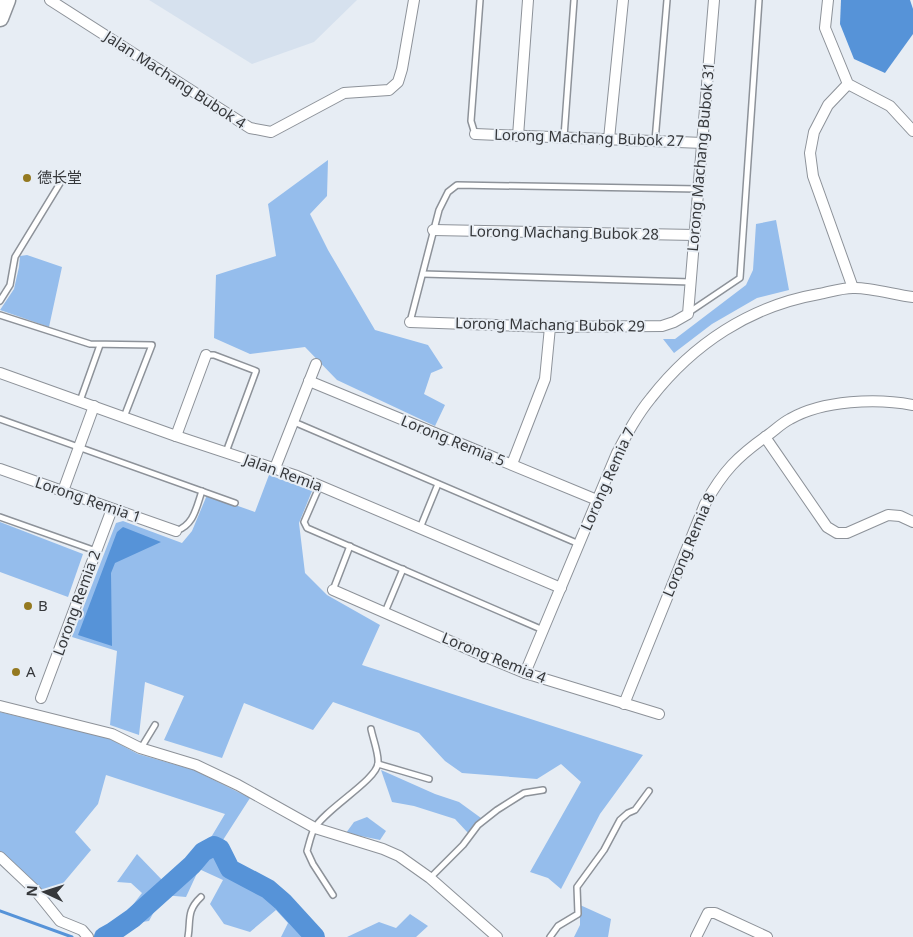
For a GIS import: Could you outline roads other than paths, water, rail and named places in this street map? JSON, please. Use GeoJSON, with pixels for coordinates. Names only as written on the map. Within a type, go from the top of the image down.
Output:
{"type":"FeatureCollection","features":[{"type":"Feature","properties":{"kind":"main road"},"geometry":{"type":"LineString","coordinates":[[0,18],[7,0]]}},
{"type":"Feature","properties":{"kind":"street","name":"Jalan Machang Bubok 4"},"geometry":{"type":"LineString","coordinates":[[50,0],[250,128],[271,132],[344,93],[389,90],[398,82],[414,0]]}},
{"type":"Feature","properties":{"kind":"street"},"geometry":{"type":"LineString","coordinates":[[518,136],[528,0]]}},
{"type":"Feature","properties":{"kind":"street"},"geometry":{"type":"LineString","coordinates":[[609,139],[623,0]]}},
{"type":"Feature","properties":{"kind":"street","name":"Lorong Machang Bubok 31"},"geometry":{"type":"LineString","coordinates":[[688,314],[704,143],[714,0]]}},
{"type":"Feature","properties":{"kind":"street"},"geometry":{"type":"LineString","coordinates":[[828,0],[825,28],[848,84],[890,106],[913,131]]}},
{"type":"Feature","properties":{"kind":"street"},"geometry":{"type":"LineString","coordinates":[[848,84],[828,106],[814,132],[810,153],[814,176],[853,288]]}},
{"type":"Feature","properties":{"kind":"street","name":"Lorong Machang Bubok 27"},"geometry":{"type":"LineString","coordinates":[[475,134],[704,143]]}},
{"type":"Feature","properties":{"kind":"street","name":"Lorong Machang Bubok 28"},"geometry":{"type":"LineString","coordinates":[[433,230],[695,235]]}},
{"type":"Feature","properties":{"kind":"street","name":"Lorong Remia 7"},"geometry":{"type":"LineString","coordinates":[[525,673],[616,453],[650,398],[694,351],[721,331],[747,316],[804,296],[853,288],[913,297]]}},
{"type":"Feature","properties":{"kind":"street","name":"Lorong Machang Bubok 29"},"geometry":{"type":"LineString","coordinates":[[410,322],[550,327],[662,326],[688,314]]}},
{"type":"Feature","properties":{"kind":"street"},"geometry":{"type":"LineString","coordinates":[[512,464],[545,379],[550,327]]}},
{"type":"Feature","properties":{"kind":"street"},"geometry":{"type":"LineString","coordinates":[[176,436],[206,355]]}},
{"type":"Feature","properties":{"kind":"street"},"geometry":{"type":"LineString","coordinates":[[275,468],[316,364]]}},
{"type":"Feature","properties":{"kind":"street","name":"Jalan Remia"},"geometry":{"type":"LineString","coordinates":[[0,373],[320,485],[561,588]]}},
{"type":"Feature","properties":{"kind":"street","name":"Lorong Remia 5"},"geometry":{"type":"LineString","coordinates":[[309,382],[597,500]]}},
{"type":"Feature","properties":{"kind":"street","name":"Lorong Remia 8"},"geometry":{"type":"LineString","coordinates":[[624,704],[705,504],[715,485],[727,469],[741,455],[790,419],[838,403],[893,402],[913,405]]}},
{"type":"Feature","properties":{"kind":"street"},"geometry":{"type":"LineString","coordinates":[[63,491],[94,406]]}},
{"type":"Feature","properties":{"kind":"street"},"geometry":{"type":"LineString","coordinates":[[765,437],[827,527],[837,533],[847,533],[888,515],[900,516],[913,522]]}},
{"type":"Feature","properties":{"kind":"street","name":"Lorong Remia 1"},"geometry":{"type":"LineString","coordinates":[[0,469],[176,531]]}},
{"type":"Feature","properties":{"kind":"street","name":"Lorong Remia 2"},"geometry":{"type":"LineString","coordinates":[[41,698],[112,509]]}},
{"type":"Feature","properties":{"kind":"street","name":"Lorong Remia 4"},"geometry":{"type":"LineString","coordinates":[[333,590],[491,660],[525,673],[659,714]]}},
{"type":"Feature","properties":{"kind":"street"},"geometry":{"type":"LineString","coordinates":[[0,706],[112,734],[140,748],[196,764],[315,828],[383,849],[399,856],[430,878],[493,936]]}},
{"type":"Feature","properties":{"kind":"street"},"geometry":{"type":"LineString","coordinates":[[0,857],[35,890],[60,921],[82,930],[88,937]]}},
{"type":"Feature","properties":{"kind":"street"},"geometry":{"type":"LineString","coordinates":[[696,937],[708,913],[715,914],[767,937]]}},
{"type":"Feature","properties":{"kind":"lane"},"geometry":{"type":"LineString","coordinates":[[475,134],[471,121],[480,0]]}},
{"type":"Feature","properties":{"kind":"lane"},"geometry":{"type":"LineString","coordinates":[[564,138],[574,0]]}},
{"type":"Feature","properties":{"kind":"lane"},"geometry":{"type":"LineString","coordinates":[[655,141],[667,0]]}},
{"type":"Feature","properties":{"kind":"lane"},"geometry":{"type":"LineString","coordinates":[[688,314],[740,278],[759,0]]}},
{"type":"Feature","properties":{"kind":"lane"},"geometry":{"type":"LineString","coordinates":[[0,301],[10,285],[15,257],[62,180]]}},
{"type":"Feature","properties":{"kind":"lane"},"geometry":{"type":"LineString","coordinates":[[410,322],[433,230],[448,192],[457,185],[699,189]]}},
{"type":"Feature","properties":{"kind":"lane"},"geometry":{"type":"LineString","coordinates":[[423,274],[691,282]]}},
{"type":"Feature","properties":{"kind":"lane"},"geometry":{"type":"LineString","coordinates":[[0,315],[90,344],[152,345],[124,417]]}},
{"type":"Feature","properties":{"kind":"lane"},"geometry":{"type":"LineString","coordinates":[[80,401],[100,345]]}},
{"type":"Feature","properties":{"kind":"lane"},"geometry":{"type":"LineString","coordinates":[[206,355],[214,355],[256,371],[226,452]]}},
{"type":"Feature","properties":{"kind":"lane"},"geometry":{"type":"LineString","coordinates":[[0,419],[235,503]]}},
{"type":"Feature","properties":{"kind":"lane"},"geometry":{"type":"LineString","coordinates":[[294,422],[579,544]]}},
{"type":"Feature","properties":{"kind":"lane"},"geometry":{"type":"LineString","coordinates":[[420,528],[438,484]]}},
{"type":"Feature","properties":{"kind":"lane"},"geometry":{"type":"LineString","coordinates":[[320,485],[304,522],[307,528],[543,630]]}},
{"type":"Feature","properties":{"kind":"lane"},"geometry":{"type":"LineString","coordinates":[[176,531],[190,523],[202,491]]}},
{"type":"Feature","properties":{"kind":"lane"},"geometry":{"type":"LineString","coordinates":[[0,517],[96,551]]}},
{"type":"Feature","properties":{"kind":"lane"},"geometry":{"type":"LineString","coordinates":[[333,590],[350,546]]}},
{"type":"Feature","properties":{"kind":"lane"},"geometry":{"type":"LineString","coordinates":[[385,612],[403,569]]}},
{"type":"Feature","properties":{"kind":"lane"},"geometry":{"type":"LineString","coordinates":[[140,748],[155,725]]}},
{"type":"Feature","properties":{"kind":"lane"},"geometry":{"type":"LineString","coordinates":[[333,894],[313,864],[307,851],[315,828],[332,808],[376,771],[378,764],[371,730]]}},
{"type":"Feature","properties":{"kind":"lane"},"geometry":{"type":"LineString","coordinates":[[378,764],[429,779]]}},
{"type":"Feature","properties":{"kind":"lane"},"geometry":{"type":"LineString","coordinates":[[430,878],[463,845],[478,826],[497,810],[524,793],[543,790]]}},
{"type":"Feature","properties":{"kind":"lane"},"geometry":{"type":"LineString","coordinates":[[550,937],[558,926],[578,914],[576,887],[604,850],[620,820],[635,810],[649,791]]}},
{"type":"Feature","properties":{"kind":"lane"},"geometry":{"type":"LineString","coordinates":[[188,937],[191,910],[201,897]]}},
{"type":"Feature","properties":{"kind":"waterway"},"geometry":{"type":"LineString","coordinates":[[104,937],[133,918],[192,865],[203,852],[214,846],[220,849],[230,869],[268,889],[283,902],[315,937]]}},
{"type":"Feature","properties":{"kind":"waterway"},"geometry":{"type":"LineString","coordinates":[[0,911],[72,937]]}},
{"type":"Feature","properties":{"kind":"place","name":"德长堂"},"geometry":{"type":"Point","coordinates":[27,178]}},
{"type":"Feature","properties":{"kind":"place","name":"B"},"geometry":{"type":"Point","coordinates":[28,606]}},
{"type":"Feature","properties":{"kind":"place","name":"A"},"geometry":{"type":"Point","coordinates":[16,672]}}]}
